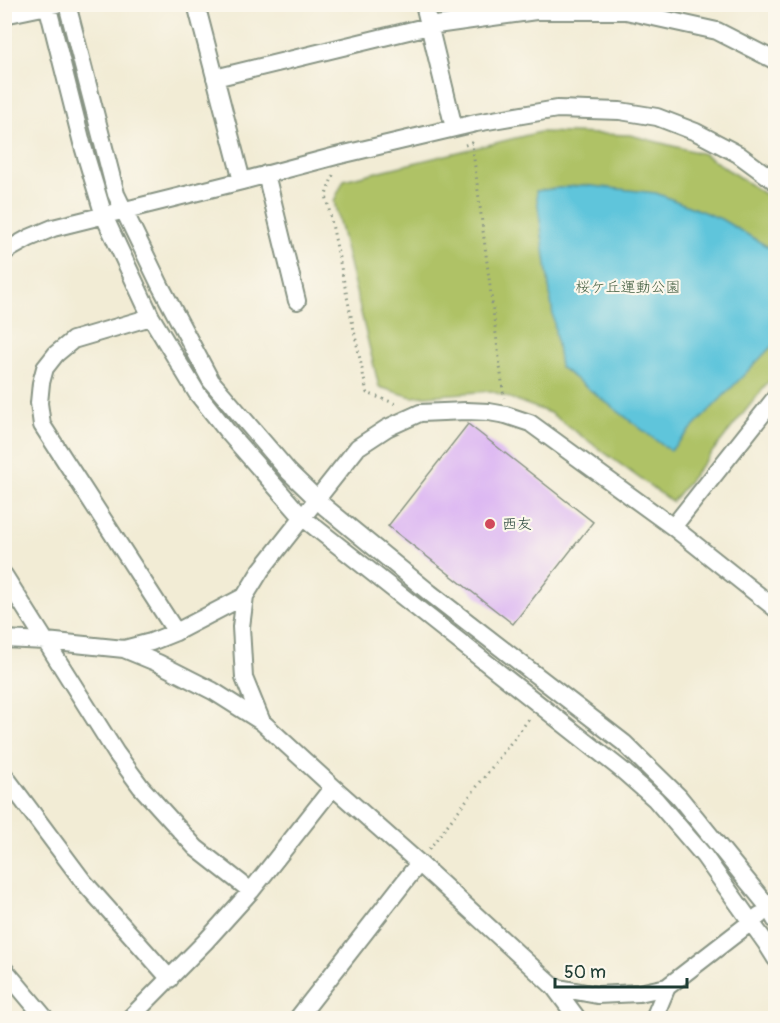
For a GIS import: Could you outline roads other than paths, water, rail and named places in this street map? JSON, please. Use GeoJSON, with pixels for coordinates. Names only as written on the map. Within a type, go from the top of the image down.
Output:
{"type":"FeatureCollection","features":[{"type":"Feature","properties":{"kind":"street"},"geometry":{"type":"LineString","coordinates":[[67,4],[116,194],[211,381],[289,472],[316,498],[430,593],[624,743],[679,797],[773,912],[751,922],[667,987],[639,993],[597,995],[554,987]]}},
{"type":"Feature","properties":{"kind":"street"},"geometry":{"type":"LineString","coordinates":[[196,4],[242,181]]}},
{"type":"Feature","properties":{"kind":"street"},"geometry":{"type":"LineString","coordinates":[[424,4],[454,128]]}},
{"type":"Feature","properties":{"kind":"street"},"geometry":{"type":"LineString","coordinates":[[4,15],[51,5],[81,143],[104,216],[151,317],[203,401],[227,431],[302,517],[622,770],[655,800],[704,856],[776,959]]}},
{"type":"Feature","properties":{"kind":"street"},"geometry":{"type":"LineString","coordinates":[[215,78],[429,26],[536,11],[626,11],[717,31],[776,61]]}},
{"type":"Feature","properties":{"kind":"street"},"geometry":{"type":"LineString","coordinates":[[4,252],[53,228],[454,128],[557,109],[620,111],[657,117],[696,132],[738,154],[776,182]]}},
{"type":"Feature","properties":{"kind":"street"},"geometry":{"type":"LineString","coordinates":[[266,174],[297,301]]}},
{"type":"Feature","properties":{"kind":"street"},"geometry":{"type":"LineString","coordinates":[[151,317],[73,340],[56,354],[45,368],[39,403],[42,425],[176,632]]}},
{"type":"Feature","properties":{"kind":"street"},"geometry":{"type":"LineString","coordinates":[[673,527],[775,400]]}},
{"type":"Feature","properties":{"kind":"street"},"geometry":{"type":"LineString","coordinates":[[262,722],[244,678],[241,627],[245,596],[261,570],[358,447],[387,428],[420,412],[489,412],[530,423],[673,527],[776,609]]}},
{"type":"Feature","properties":{"kind":"street"},"geometry":{"type":"LineString","coordinates":[[4,575],[116,753],[141,787],[196,848],[251,891]]}},
{"type":"Feature","properties":{"kind":"street"},"geometry":{"type":"LineString","coordinates":[[124,649],[176,632],[245,596]]}},
{"type":"Feature","properties":{"kind":"street"},"geometry":{"type":"LineString","coordinates":[[4,639],[124,649],[158,663],[213,691],[262,722],[554,987],[577,1018]]}},
{"type":"Feature","properties":{"kind":"street"},"geometry":{"type":"LineString","coordinates":[[4,775],[83,881],[170,979]]}},
{"type":"Feature","properties":{"kind":"street"},"geometry":{"type":"LineString","coordinates":[[130,1018],[170,979],[251,891],[333,787]]}},
{"type":"Feature","properties":{"kind":"street"},"geometry":{"type":"LineString","coordinates":[[298,1018],[419,863]]}},
{"type":"Feature","properties":{"kind":"street"},"geometry":{"type":"LineString","coordinates":[[4,969],[45,1018]]}},
{"type":"Feature","properties":{"kind":"street"},"geometry":{"type":"LineString","coordinates":[[654,1018],[667,987]]}},
{"type":"Feature","properties":{"kind":"water"},"geometry":{"type":"Polygon","coordinates":[[[583,185],[656,193],[721,219],[775,251],[775,343],[670,451],[560,367],[536,191],[583,185]]]}},
{"type":"Feature","properties":{"kind":"place","name":"西友"},"geometry":{"type":"Point","coordinates":[490,524]}},
{"type":"Feature","properties":{"kind":"park label","name":"桜ケ丘運動公園"},"geometry":{"type":"Point","coordinates":[628,287]}}]}
